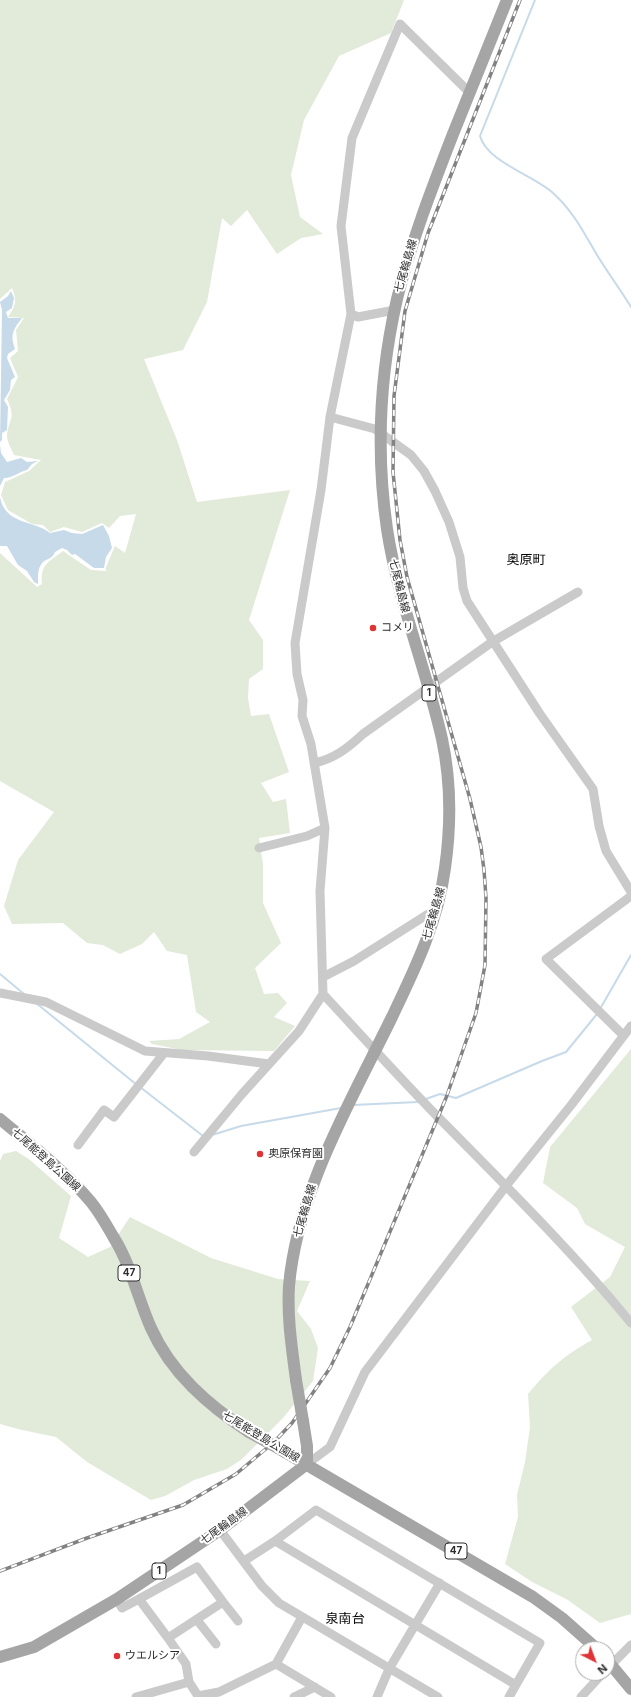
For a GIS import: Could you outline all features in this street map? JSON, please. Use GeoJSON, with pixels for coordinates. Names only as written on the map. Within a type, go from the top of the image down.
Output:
{"type":"FeatureCollection","features":[{"type":"Feature","properties":{"kind":"main road","name":"七尾輪島線"},"geometry":{"type":"LineString","coordinates":[[0,1657],[34,1647],[117,1599],[220,1530],[307,1464],[308,1451],[296,1380],[289,1316],[289,1286],[293,1257],[301,1221],[316,1173],[416,967],[436,909],[445,869],[450,813],[442,741],[399,591],[393,564],[384,499],[382,436],[383,385],[395,310],[420,221],[504,2]]}},
{"type":"Feature","properties":{"kind":"main road","name":"七尾能登島公園線"},"geometry":{"type":"LineString","coordinates":[[0,1119],[76,1185],[92,1204],[116,1240],[151,1328],[167,1357],[199,1394],[249,1432],[307,1464],[533,1597],[562,1618],[588,1641]]}},
{"type":"Feature","properties":{"kind":"main road"},"geometry":{"type":"LineString","coordinates":[[615,1674],[631,1689]]}},
{"type":"Feature","properties":{"kind":"street"},"geometry":{"type":"LineString","coordinates":[[194,1152],[299,1031],[323,994],[320,891],[325,828],[311,744],[302,716],[303,700],[297,674],[295,643],[321,490],[330,417],[351,314],[341,226],[352,138],[400,24],[470,93]]}},
{"type":"Feature","properties":{"kind":"street"},"geometry":{"type":"LineString","coordinates":[[351,314],[358,317],[395,310]]}},
{"type":"Feature","properties":{"kind":"street"},"geometry":{"type":"LineString","coordinates":[[330,417],[375,430],[411,456],[424,471],[449,522],[460,557],[463,588],[468,601],[492,642],[540,714],[593,789],[599,826],[606,851],[631,892]]}},
{"type":"Feature","properties":{"kind":"street"},"geometry":{"type":"LineString","coordinates":[[314,763],[324,761],[346,750],[363,734],[492,642],[578,592]]}},
{"type":"Feature","properties":{"kind":"street"},"geometry":{"type":"LineString","coordinates":[[259,848],[307,836],[325,828]]}},
{"type":"Feature","properties":{"kind":"street"},"geometry":{"type":"LineString","coordinates":[[623,1035],[546,959],[631,896]]}},
{"type":"Feature","properties":{"kind":"street"},"geometry":{"type":"LineString","coordinates":[[323,977],[354,961],[436,909]]}},
{"type":"Feature","properties":{"kind":"street"},"geometry":{"type":"LineString","coordinates":[[0,993],[46,1002],[145,1051],[164,1054],[208,1056],[269,1064]]}},
{"type":"Feature","properties":{"kind":"street"},"geometry":{"type":"LineString","coordinates":[[323,994],[422,1101],[506,1186],[612,1299],[631,1323]]}},
{"type":"Feature","properties":{"kind":"street"},"geometry":{"type":"LineString","coordinates":[[307,1464],[330,1447],[365,1372],[506,1186],[572,1104],[631,1026]]}},
{"type":"Feature","properties":{"kind":"street"},"geometry":{"type":"LineString","coordinates":[[78,1145],[104,1110],[114,1117],[164,1054]]}},
{"type":"Feature","properties":{"kind":"street"},"geometry":{"type":"LineString","coordinates":[[244,1561],[275,1541],[316,1510],[540,1643],[509,1697]]}},
{"type":"Feature","properties":{"kind":"street"},"geometry":{"type":"LineString","coordinates":[[220,1530],[262,1586],[279,1603],[438,1697]]}},
{"type":"Feature","properties":{"kind":"street"},"geometry":{"type":"LineString","coordinates":[[275,1541],[516,1685]]}},
{"type":"Feature","properties":{"kind":"street"},"geometry":{"type":"LineString","coordinates":[[117,1599],[122,1608],[196,1567],[238,1621]]}},
{"type":"Feature","properties":{"kind":"street"},"geometry":{"type":"LineString","coordinates":[[377,1697],[389,1669],[440,1583]]}},
{"type":"Feature","properties":{"kind":"street"},"geometry":{"type":"LineString","coordinates":[[139,1599],[186,1664],[189,1682],[198,1696],[219,1694],[276,1664],[302,1617]]}},
{"type":"Feature","properties":{"kind":"street"},"geometry":{"type":"LineString","coordinates":[[168,1638],[223,1602]]}},
{"type":"Feature","properties":{"kind":"street"},"geometry":{"type":"LineString","coordinates":[[197,1620],[216,1644]]}},
{"type":"Feature","properties":{"kind":"street"},"geometry":{"type":"LineString","coordinates":[[615,1660],[631,1645]]}},
{"type":"Feature","properties":{"kind":"street"},"geometry":{"type":"LineString","coordinates":[[276,1664],[331,1697]]}},
{"type":"Feature","properties":{"kind":"street"},"geometry":{"type":"LineString","coordinates":[[581,1697],[595,1681]]}},
{"type":"Feature","properties":{"kind":"street"},"geometry":{"type":"LineString","coordinates":[[136,1697],[189,1682]]}},
{"type":"Feature","properties":{"kind":"street"},"geometry":{"type":"LineString","coordinates":[[294,1697],[314,1687]]}},
{"type":"Feature","properties":{"kind":"green space"},"geometry":{"type":"Polygon","coordinates":[[[0,0],[404,0],[391,33],[339,56],[304,120],[291,175],[300,217],[323,234],[301,238],[277,254],[247,210],[231,226],[222,218],[207,302],[183,350],[144,359],[177,440],[197,502],[290,490],[249,620],[263,640],[263,669],[249,679],[248,698],[251,716],[269,714],[289,772],[261,783],[273,802],[286,799],[290,833],[259,838],[263,864],[263,903],[281,943],[255,968],[264,994],[278,993],[287,1003],[274,1017],[295,1026],[274,1051],[182,1050],[152,1044],[149,1041],[179,1039],[210,1022],[196,1012],[187,955],[167,951],[154,932],[142,944],[120,954],[103,945],[87,943],[63,923],[12,924],[4,906],[18,860],[54,812],[0,781],[0,553],[37,587],[42,584],[42,572],[46,564],[63,551],[91,570],[106,571],[106,567],[115,546],[125,553],[136,514],[120,516],[109,528],[102,523],[82,532],[64,527],[50,532],[43,525],[32,524],[8,510],[1,495],[5,482],[29,471],[41,460],[14,455],[7,438],[12,415],[7,399],[18,377],[10,358],[18,351],[16,330],[24,318],[8,317],[13,310],[15,303],[15,296],[12,288],[0,299],[0,0]]]}},
{"type":"Feature","properties":{"kind":"green space"},"geometry":{"type":"Polygon","coordinates":[[[631,1049],[631,1614],[600,1623],[568,1600],[532,1582],[505,1564],[518,1517],[517,1495],[525,1462],[530,1427],[528,1394],[557,1364],[572,1352],[592,1340],[571,1307],[610,1277],[625,1247],[585,1224],[577,1208],[543,1183],[550,1147],[631,1049]]]}},
{"type":"Feature","properties":{"kind":"green space"},"geometry":{"type":"Polygon","coordinates":[[[16,1151],[30,1160],[71,1196],[59,1238],[88,1257],[110,1247],[130,1217],[211,1258],[278,1279],[310,1281],[297,1311],[311,1329],[318,1348],[313,1381],[283,1418],[241,1460],[227,1469],[194,1480],[165,1496],[151,1500],[87,1462],[56,1437],[0,1424],[0,1161],[3,1154],[16,1151]]]}},
{"type":"Feature","properties":{"kind":"water"},"geometry":{"type":"Polygon","coordinates":[[[11,291],[14,298],[12,308],[6,312],[8,318],[22,318],[13,332],[15,349],[8,354],[7,358],[15,377],[11,380],[10,390],[4,400],[8,407],[7,430],[2,433],[2,440],[0,442],[2,310],[0,302],[8,296],[11,291]]]}},
{"type":"Feature","properties":{"kind":"water"},"geometry":{"type":"Polygon","coordinates":[[[0,445],[1,453],[7,462],[21,458],[27,462],[38,461],[32,464],[27,470],[4,478],[0,486],[0,445]]]}},
{"type":"Feature","properties":{"kind":"water"},"geometry":{"type":"Polygon","coordinates":[[[0,497],[3,506],[8,513],[21,521],[50,533],[64,530],[82,534],[103,525],[109,536],[112,548],[106,557],[104,568],[94,568],[75,554],[72,555],[67,550],[62,548],[41,564],[38,584],[34,582],[27,571],[18,565],[7,546],[0,546],[0,497]]]}},
{"type":"Feature","properties":{"kind":"waterway"},"geometry":{"type":"LineString","coordinates":[[535,0],[480,136],[484,145],[501,161],[544,186],[560,200],[578,222],[601,262],[631,307]]}},
{"type":"Feature","properties":{"kind":"waterway"},"geometry":{"type":"LineString","coordinates":[[600,1009],[631,955]]}},
{"type":"Feature","properties":{"kind":"waterway"},"geometry":{"type":"LineString","coordinates":[[0,974],[24,994]]}},
{"type":"Feature","properties":{"kind":"waterway"},"geometry":{"type":"LineString","coordinates":[[36,1003],[137,1085]]}},
{"type":"Feature","properties":{"kind":"waterway"},"geometry":{"type":"LineString","coordinates":[[426,1099],[440,1094],[456,1098],[566,1052],[597,1014]]}},
{"type":"Feature","properties":{"kind":"waterway"},"geometry":{"type":"LineString","coordinates":[[140,1087],[203,1136]]}},
{"type":"Feature","properties":{"kind":"waterway"},"geometry":{"type":"LineString","coordinates":[[353,1105],[418,1102]]}},
{"type":"Feature","properties":{"kind":"waterway"},"geometry":{"type":"LineString","coordinates":[[212,1135],[241,1126],[341,1108]]}},
{"type":"Feature","properties":{"kind":"railway"},"geometry":{"type":"LineString","coordinates":[[0,1571],[87,1538],[183,1505],[236,1474],[274,1442],[292,1423],[330,1368],[350,1327],[446,1098],[476,1013],[485,965],[486,898],[481,847],[470,799],[407,577],[400,540],[393,472],[394,396],[405,311],[428,233],[520,0]]}},
{"type":"Feature","properties":{"kind":"place","name":"コメリ"},"geometry":{"type":"Point","coordinates":[373,628]}},
{"type":"Feature","properties":{"kind":"place","name":"奥原保育園"},"geometry":{"type":"Point","coordinates":[260,1154]}},
{"type":"Feature","properties":{"kind":"place","name":"ウエルシア"},"geometry":{"type":"Point","coordinates":[117,1656]}},
{"type":"Feature","properties":{"kind":"district","name":"奥原町"},"geometry":{"type":"Point","coordinates":[526,560]}},
{"type":"Feature","properties":{"kind":"district","name":"泉南台"},"geometry":{"type":"Point","coordinates":[345,1619]}}]}
